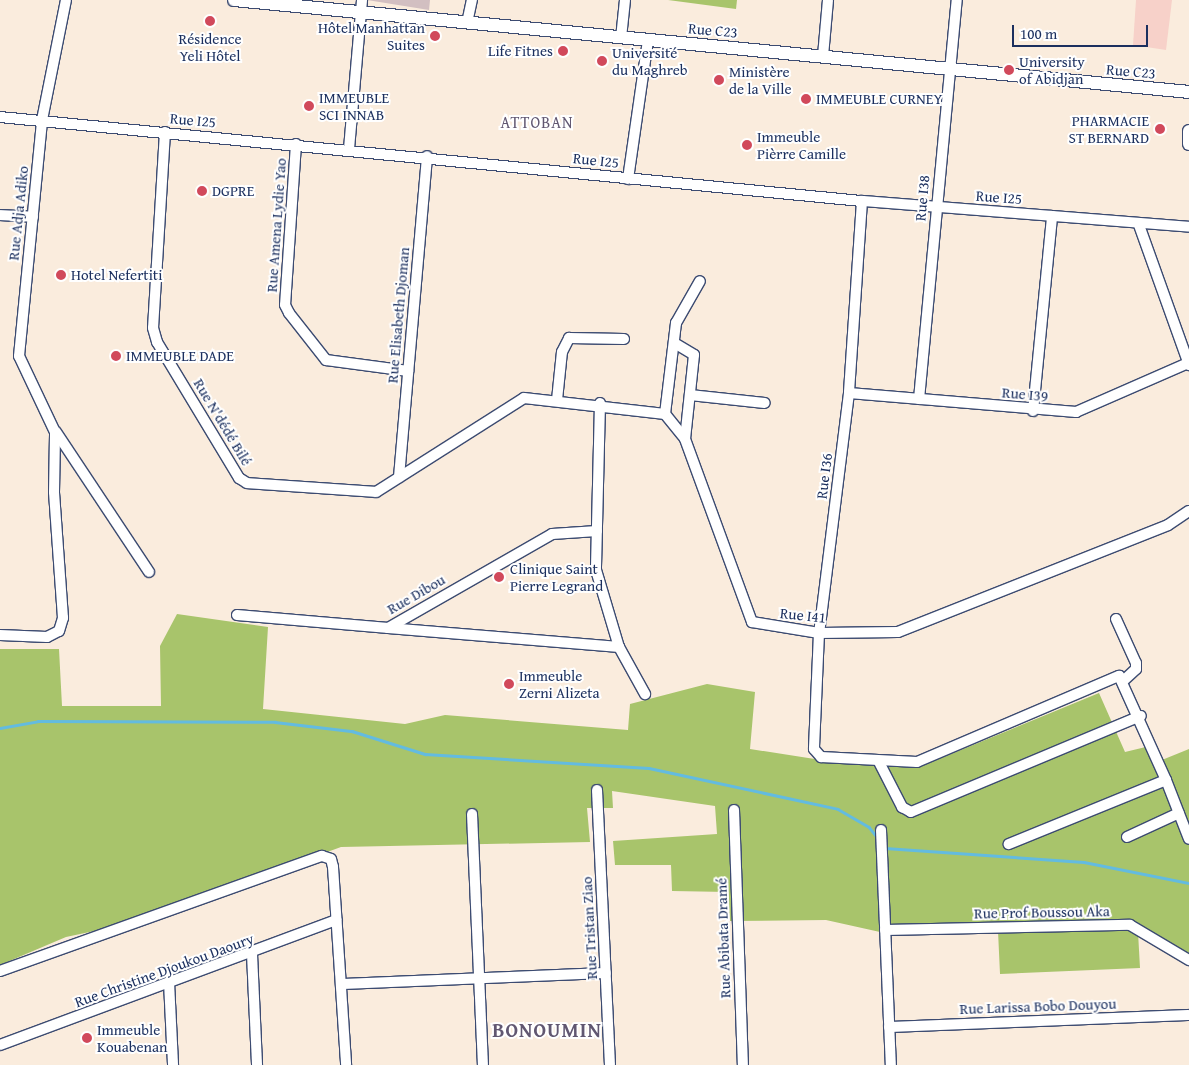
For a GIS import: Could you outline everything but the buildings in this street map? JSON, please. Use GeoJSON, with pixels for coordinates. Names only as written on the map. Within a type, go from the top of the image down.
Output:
{"type":"FeatureCollection","features":[{"type":"Feature","properties":{"kind":"street","name":"Rue Adja Adiko"},"geometry":{"type":"LineString","coordinates":[[0,635],[47,637],[59,631],[63,618],[54,492],[56,432],[19,356],[42,120],[66,0]]}},
{"type":"Feature","properties":{"kind":"street","name":"Rue C23"},"geometry":{"type":"LineString","coordinates":[[234,0],[361,6],[467,23],[1189,92]]}},
{"type":"Feature","properties":{"kind":"street"},"geometry":{"type":"LineString","coordinates":[[467,23],[472,0]]}},
{"type":"Feature","properties":{"kind":"street"},"geometry":{"type":"LineString","coordinates":[[621,38],[625,0]]}},
{"type":"Feature","properties":{"kind":"street"},"geometry":{"type":"LineString","coordinates":[[823,56],[828,0]]}},
{"type":"Feature","properties":{"kind":"street","name":"Rue I38"},"geometry":{"type":"LineString","coordinates":[[919,399],[957,0]]}},
{"type":"Feature","properties":{"kind":"street"},"geometry":{"type":"LineString","coordinates":[[349,149],[361,6]]}},
{"type":"Feature","properties":{"kind":"street"},"geometry":{"type":"LineString","coordinates":[[628,179],[648,40]]}},
{"type":"Feature","properties":{"kind":"street","name":"Rue I25"},"geometry":{"type":"LineString","coordinates":[[0,117],[428,156],[628,179],[936,208],[1052,216],[1139,225],[1189,227]]}},
{"type":"Feature","properties":{"kind":"street"},"geometry":{"type":"LineString","coordinates":[[1189,131],[1189,144]]}},
{"type":"Feature","properties":{"kind":"street","name":"Rue N'dédé Bilé"},"geometry":{"type":"LineString","coordinates":[[165,132],[153,328],[157,342],[239,478],[254,486],[376,492],[524,398],[556,400]]}},
{"type":"Feature","properties":{"kind":"street","name":"Rue Amena Lydie Yao"},"geometry":{"type":"LineString","coordinates":[[296,144],[285,305],[289,313],[326,360],[408,371]]}},
{"type":"Feature","properties":{"kind":"street","name":"Rue Elisabeth Djoman"},"geometry":{"type":"LineString","coordinates":[[399,477],[428,156]]}},
{"type":"Feature","properties":{"kind":"street","name":"Rue I36"},"geometry":{"type":"LineString","coordinates":[[862,201],[849,393],[819,633],[815,754],[879,762]]}},
{"type":"Feature","properties":{"kind":"street"},"geometry":{"type":"LineString","coordinates":[[0,214],[33,218]]}},
{"type":"Feature","properties":{"kind":"street"},"geometry":{"type":"LineString","coordinates":[[1032,411],[1052,216]]}},
{"type":"Feature","properties":{"kind":"street"},"geometry":{"type":"LineString","coordinates":[[1139,225],[1188,364]]}},
{"type":"Feature","properties":{"kind":"street"},"geometry":{"type":"LineString","coordinates":[[624,339],[569,338],[562,352],[556,400],[600,404],[665,414],[676,344],[676,323],[700,281]]}},
{"type":"Feature","properties":{"kind":"street"},"geometry":{"type":"LineString","coordinates":[[676,344],[694,355],[685,439]]}},
{"type":"Feature","properties":{"kind":"street","name":"Rue I39"},"geometry":{"type":"LineString","coordinates":[[849,393],[1032,411],[1091,409],[1188,364]]}},
{"type":"Feature","properties":{"kind":"street"},"geometry":{"type":"LineString","coordinates":[[690,395],[765,403]]}},
{"type":"Feature","properties":{"kind":"street"},"geometry":{"type":"LineString","coordinates":[[600,404],[596,570],[619,647],[645,694]]}},
{"type":"Feature","properties":{"kind":"street","name":"Rue I41"},"geometry":{"type":"LineString","coordinates":[[665,414],[685,439],[752,622],[819,633],[898,632],[1168,525],[1189,511]]}},
{"type":"Feature","properties":{"kind":"street"},"geometry":{"type":"LineString","coordinates":[[56,432],[149,572]]}},
{"type":"Feature","properties":{"kind":"street","name":"Rue Dibou"},"geometry":{"type":"LineString","coordinates":[[237,615],[388,628],[552,534],[597,531]]}},
{"type":"Feature","properties":{"kind":"street"},"geometry":{"type":"LineString","coordinates":[[1116,618],[1136,663],[1136,669],[1124,680]]}},
{"type":"Feature","properties":{"kind":"street"},"geometry":{"type":"LineString","coordinates":[[388,628],[619,647]]}},
{"type":"Feature","properties":{"kind":"street"},"geometry":{"type":"LineString","coordinates":[[1141,716],[911,812],[902,807],[879,762],[917,762],[1113,677],[1124,680],[1141,716],[1189,839]]}},
{"type":"Feature","properties":{"kind":"street"},"geometry":{"type":"LineString","coordinates":[[1010,844],[1166,780]]}},
{"type":"Feature","properties":{"kind":"street","name":"Rue Tristan Ziao"},"geometry":{"type":"LineString","coordinates":[[597,790],[610,1065]]}},
{"type":"Feature","properties":{"kind":"street","name":"Rue Abibata Dramé"},"geometry":{"type":"LineString","coordinates":[[734,810],[744,1065]]}},
{"type":"Feature","properties":{"kind":"street"},"geometry":{"type":"LineString","coordinates":[[1127,836],[1179,813]]}},
{"type":"Feature","properties":{"kind":"street"},"geometry":{"type":"LineString","coordinates":[[472,814],[483,1065]]}},
{"type":"Feature","properties":{"kind":"street"},"geometry":{"type":"LineString","coordinates":[[881,830],[892,1065]]}},
{"type":"Feature","properties":{"kind":"street"},"geometry":{"type":"LineString","coordinates":[[0,971],[322,856],[330,859],[342,984],[346,1065]]}},
{"type":"Feature","properties":{"kind":"street","name":"Rue Christine Djoukou Daoury"},"geometry":{"type":"LineString","coordinates":[[0,1045],[169,982],[252,954],[337,920]]}},
{"type":"Feature","properties":{"kind":"street","name":"Rue Prof Boussou Aka"},"geometry":{"type":"LineString","coordinates":[[885,930],[1130,925],[1189,960]]}},
{"type":"Feature","properties":{"kind":"street"},"geometry":{"type":"LineString","coordinates":[[252,954],[257,1065]]}},
{"type":"Feature","properties":{"kind":"street"},"geometry":{"type":"LineString","coordinates":[[342,984],[606,973]]}},
{"type":"Feature","properties":{"kind":"street"},"geometry":{"type":"LineString","coordinates":[[169,982],[174,1065]]}},
{"type":"Feature","properties":{"kind":"street","name":"Rue Larissa Bobo Douyou"},"geometry":{"type":"LineString","coordinates":[[889,1027],[1189,1015]]}},
{"type":"Feature","properties":{"kind":"shaded area"},"geometry":{"type":"Polygon","coordinates":[[[367,0],[430,0],[429,10],[367,0]]]}},
{"type":"Feature","properties":{"kind":"shaded area"},"geometry":{"type":"Polygon","coordinates":[[[1136,0],[1172,0],[1166,50],[1133,45],[1136,0]]]}},
{"type":"Feature","properties":{"kind":"green space"},"geometry":{"type":"Polygon","coordinates":[[[668,0],[737,0],[736,9],[668,0]]]}},
{"type":"Feature","properties":{"kind":"green space"},"geometry":{"type":"Polygon","coordinates":[[[177,614],[268,627],[263,709],[405,724],[445,715],[628,730],[630,704],[707,684],[755,692],[750,749],[821,760],[917,768],[1099,693],[1125,752],[1154,745],[1157,762],[1189,749],[1189,964],[1138,932],[1140,968],[1000,974],[998,931],[880,932],[826,920],[730,921],[728,892],[672,891],[671,865],[615,865],[613,841],[717,834],[715,806],[612,791],[613,808],[587,808],[590,842],[341,847],[132,923],[66,937],[0,965],[0,649],[59,649],[62,706],[161,706],[160,646],[177,614]]]}},
{"type":"Feature","properties":{"kind":"waterway"},"geometry":{"type":"LineString","coordinates":[[0,728],[38,721],[275,722],[352,731],[425,754],[649,768],[838,809],[869,827],[877,837]]}},
{"type":"Feature","properties":{"kind":"waterway"},"geometry":{"type":"LineString","coordinates":[[885,848],[1084,862],[1189,883]]}},
{"type":"Feature","properties":{"kind":"place","name":"Résidence Yeli Hôtel"},"geometry":{"type":"Point","coordinates":[210,21]}},
{"type":"Feature","properties":{"kind":"place","name":"Hôtel Manhattan Suites"},"geometry":{"type":"Point","coordinates":[435,36]}},
{"type":"Feature","properties":{"kind":"place","name":"Life Fitnes"},"geometry":{"type":"Point","coordinates":[563,51]}},
{"type":"Feature","properties":{"kind":"place","name":"Université du Maghreb"},"geometry":{"type":"Point","coordinates":[602,61]}},
{"type":"Feature","properties":{"kind":"place","name":"University of Abidjan"},"geometry":{"type":"Point","coordinates":[1009,70]}},
{"type":"Feature","properties":{"kind":"place","name":"Ministère de la Ville"},"geometry":{"type":"Point","coordinates":[719,80]}},
{"type":"Feature","properties":{"kind":"place","name":"IMMEUBLE CURNEY"},"geometry":{"type":"Point","coordinates":[806,99]}},
{"type":"Feature","properties":{"kind":"place","name":"IMMEUBLE SCI INNAB"},"geometry":{"type":"Point","coordinates":[309,106]}},
{"type":"Feature","properties":{"kind":"place","name":"PHARMACIE ST BERNARD"},"geometry":{"type":"Point","coordinates":[1160,129]}},
{"type":"Feature","properties":{"kind":"place","name":"Immeuble Pièrre Camille"},"geometry":{"type":"Point","coordinates":[747,145]}},
{"type":"Feature","properties":{"kind":"place","name":"DGPRE"},"geometry":{"type":"Point","coordinates":[202,191]}},
{"type":"Feature","properties":{"kind":"place","name":"Hotel Nefertiti"},"geometry":{"type":"Point","coordinates":[61,275]}},
{"type":"Feature","properties":{"kind":"place","name":"IMMEUBLE DADE"},"geometry":{"type":"Point","coordinates":[116,356]}},
{"type":"Feature","properties":{"kind":"place","name":"Clinique Saint Pierre Legrand"},"geometry":{"type":"Point","coordinates":[499,577]}},
{"type":"Feature","properties":{"kind":"place","name":"Immeuble Zerni Alizeta"},"geometry":{"type":"Point","coordinates":[509,684]}},
{"type":"Feature","properties":{"kind":"place","name":"Immeuble Kouabenan"},"geometry":{"type":"Point","coordinates":[87,1038]}},
{"type":"Feature","properties":{"kind":"district","name":"ATTOBAN"},"geometry":{"type":"Point","coordinates":[537,122]}},
{"type":"Feature","properties":{"kind":"district","name":"BONOUMIN"},"geometry":{"type":"Point","coordinates":[547,1029]}}]}
